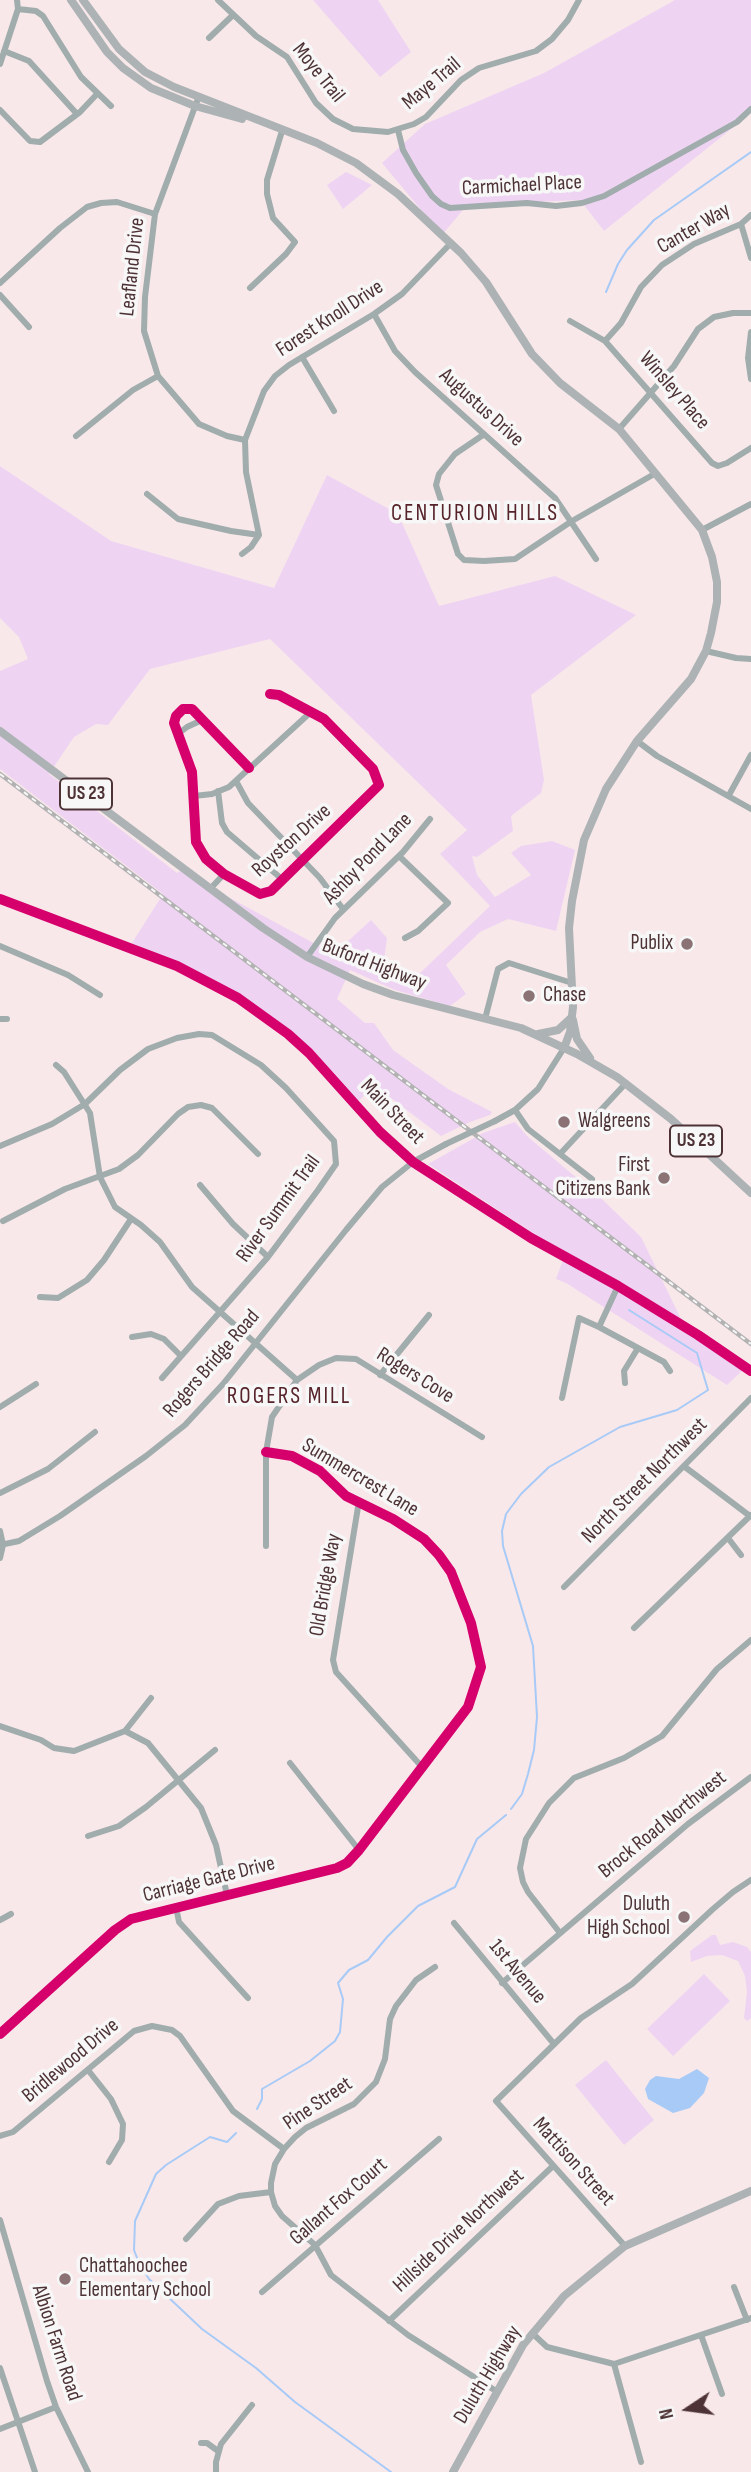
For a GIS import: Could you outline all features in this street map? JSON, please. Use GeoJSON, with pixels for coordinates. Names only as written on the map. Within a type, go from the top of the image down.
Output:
{"type":"FeatureCollection","features":[{"type":"Feature","properties":{"kind":"main road"},"geometry":{"type":"LineString","coordinates":[[71,0],[107,52],[123,68],[151,88],[195,106],[317,143],[374,174],[451,243],[486,282],[532,354],[560,383],[619,429],[702,530],[712,557],[717,582],[715,612],[706,651],[691,679],[638,741],[606,789],[584,841],[575,877],[570,915],[572,1017],[564,1048]]}},
{"type":"Feature","properties":{"kind":"main road"},"geometry":{"type":"LineString","coordinates":[[83,0],[119,49],[145,72],[282,131]]}},
{"type":"Feature","properties":{"kind":"main road","name":"Buford Highway"},"geometry":{"type":"LineString","coordinates":[[0,731],[263,928],[307,957],[339,974],[393,995],[538,1034],[626,1083],[686,1131],[751,1194]]}},
{"type":"Feature","properties":{"kind":"main road"},"geometry":{"type":"LineString","coordinates":[[538,1034],[558,1030],[572,1017]]}},
{"type":"Feature","properties":{"kind":"main road"},"geometry":{"type":"LineString","coordinates":[[572,1017],[582,1049],[596,1065]]}},
{"type":"Feature","properties":{"kind":"main road","name":"Duluth Highway"},"geometry":{"type":"LineString","coordinates":[[453,2472],[496,2392],[532,2333],[564,2296],[625,2246],[751,2191]]}},
{"type":"Feature","properties":{"kind":"street"},"geometry":{"type":"LineString","coordinates":[[0,64],[18,9],[17,0]]}},
{"type":"Feature","properties":{"kind":"street","name":"Moye Trail"},"geometry":{"type":"LineString","coordinates":[[218,0],[256,36],[287,58],[316,103],[333,119],[346,126],[366,131]]}},
{"type":"Feature","properties":{"kind":"street","name":"Maye Trail"},"geometry":{"type":"LineString","coordinates":[[366,131],[398,130],[426,117],[461,80],[479,68],[536,51],[552,39],[568,20],[579,0]]}},
{"type":"Feature","properties":{"kind":"street"},"geometry":{"type":"LineString","coordinates":[[18,9],[36,10],[43,16],[81,76],[111,106]]}},
{"type":"Feature","properties":{"kind":"street"},"geometry":{"type":"LineString","coordinates":[[209,38],[233,15]]}},
{"type":"Feature","properties":{"kind":"street"},"geometry":{"type":"LineString","coordinates":[[4,51],[29,61],[77,114]]}},
{"type":"Feature","properties":{"kind":"street"},"geometry":{"type":"LineString","coordinates":[[0,110],[34,142],[42,140],[77,114],[97,94]]}},
{"type":"Feature","properties":{"kind":"street","name":"Leafland Drive"},"geometry":{"type":"LineString","coordinates":[[198,96],[155,214],[145,297],[144,331],[158,376],[199,424],[227,436],[245,440]]}},
{"type":"Feature","properties":{"kind":"street","name":"Carmichael Place"},"geometry":{"type":"LineString","coordinates":[[398,130],[403,150],[416,173],[432,196],[450,208],[527,203],[556,206],[582,203],[604,196],[737,122],[751,109]]}},
{"type":"Feature","properties":{"kind":"street"},"geometry":{"type":"LineString","coordinates":[[250,288],[295,242],[274,218],[267,194],[267,180],[279,148],[282,131]]}},
{"type":"Feature","properties":{"kind":"street"},"geometry":{"type":"LineString","coordinates":[[0,283],[87,207],[117,202],[155,214]]}},
{"type":"Feature","properties":{"kind":"street","name":"Canter Way"},"geometry":{"type":"LineString","coordinates":[[605,341],[621,323],[641,287],[662,265],[694,244],[741,224],[751,215]]}},
{"type":"Feature","properties":{"kind":"street"},"geometry":{"type":"LineString","coordinates":[[741,224],[751,258]]}},
{"type":"Feature","properties":{"kind":"street","name":"Forest Knoll Drive"},"geometry":{"type":"LineString","coordinates":[[259,535],[246,472],[245,440],[264,391],[275,376],[302,357],[402,294],[451,243]]}},
{"type":"Feature","properties":{"kind":"street"},"geometry":{"type":"LineString","coordinates":[[0,295],[29,327]]}},
{"type":"Feature","properties":{"kind":"street"},"geometry":{"type":"LineString","coordinates":[[619,429],[674,366],[690,339],[708,321],[733,313],[751,313]]}},
{"type":"Feature","properties":{"kind":"street","name":"Augustus Drive"},"geometry":{"type":"LineString","coordinates":[[374,314],[395,351],[415,372],[555,498],[596,559]]}},
{"type":"Feature","properties":{"kind":"street","name":"Winsley Place"},"geometry":{"type":"LineString","coordinates":[[570,321],[605,341],[652,391],[712,463],[718,466],[727,463],[751,449]]}},
{"type":"Feature","properties":{"kind":"street"},"geometry":{"type":"LineString","coordinates":[[751,333],[748,358],[751,379]]}},
{"type":"Feature","properties":{"kind":"street"},"geometry":{"type":"LineString","coordinates":[[302,357],[334,411]]}},
{"type":"Feature","properties":{"kind":"street"},"geometry":{"type":"LineString","coordinates":[[76,436],[134,390],[158,376]]}},
{"type":"Feature","properties":{"kind":"street"},"geometry":{"type":"LineString","coordinates":[[483,435],[455,454],[439,474],[436,485],[458,554],[464,560],[515,559],[572,521],[656,472]]}},
{"type":"Feature","properties":{"kind":"street"},"geometry":{"type":"LineString","coordinates":[[147,494],[178,519],[259,535],[242,554]]}},
{"type":"Feature","properties":{"kind":"street"},"geometry":{"type":"LineString","coordinates":[[702,530],[751,504]]}},
{"type":"Feature","properties":{"kind":"street"},"geometry":{"type":"LineString","coordinates":[[706,651],[751,659]]}},
{"type":"Feature","properties":{"kind":"street","name":"Royston Drive"},"geometry":{"type":"LineString","coordinates":[[178,734],[192,772],[196,842],[206,859],[224,874],[260,894],[271,891],[379,785],[379,782],[373,769],[324,719],[279,695],[270,694]]}},
{"type":"Feature","properties":{"kind":"street"},"geometry":{"type":"LineString","coordinates":[[202,720],[178,734],[174,720],[183,709],[192,709],[249,768]]}},
{"type":"Feature","properties":{"kind":"street"},"geometry":{"type":"LineString","coordinates":[[194,796],[229,787],[312,711]]}},
{"type":"Feature","properties":{"kind":"street"},"geometry":{"type":"LineString","coordinates":[[638,741],[657,756],[751,809]]}},
{"type":"Feature","properties":{"kind":"street"},"geometry":{"type":"LineString","coordinates":[[729,795],[751,755]]}},
{"type":"Feature","properties":{"kind":"street"},"geometry":{"type":"LineString","coordinates":[[236,781],[248,803],[304,860],[343,909]]}},
{"type":"Feature","properties":{"kind":"street"},"geometry":{"type":"LineString","coordinates":[[218,791],[222,823],[227,832],[283,880]]}},
{"type":"Feature","properties":{"kind":"street","name":"Ashby Pond Lane"},"geometry":{"type":"LineString","coordinates":[[307,957],[319,937],[343,909],[400,856],[430,819]]}},
{"type":"Feature","properties":{"kind":"street"},"geometry":{"type":"LineString","coordinates":[[400,856],[448,903],[418,931],[405,938]]}},
{"type":"Feature","properties":{"kind":"street","name":"Royston Drive"},"geometry":{"type":"LineString","coordinates":[[210,888],[224,874]]}},
{"type":"Feature","properties":{"kind":"street","name":"Main Street"},"geometry":{"type":"LineString","coordinates":[[0,899],[177,966],[237,998],[288,1034],[309,1053],[380,1132],[413,1162],[541,1244],[618,1286],[751,1371]]}},
{"type":"Feature","properties":{"kind":"street"},"geometry":{"type":"LineString","coordinates":[[0,946],[68,975],[100,995]]}},
{"type":"Feature","properties":{"kind":"street"},"geometry":{"type":"LineString","coordinates":[[485,1019],[498,969],[509,963],[572,982]]}},
{"type":"Feature","properties":{"kind":"street","name":"River Summit Trail"},"geometry":{"type":"LineString","coordinates":[[0,1146],[52,1124],[85,1104],[120,1070],[148,1049],[177,1038],[199,1034],[212,1035],[261,1065],[334,1141],[336,1164],[268,1256],[162,1378]]}},
{"type":"Feature","properties":{"kind":"street","name":"Rogers Bridge Road"},"geometry":{"type":"LineString","coordinates":[[2,1545],[28,1536],[67,1511],[186,1425],[223,1384],[375,1196],[413,1162],[514,1110],[538,1089],[564,1048]]}},
{"type":"Feature","properties":{"kind":"street"},"geometry":{"type":"LineString","coordinates":[[56,1065],[64,1072],[90,1113],[100,1177],[116,1207],[160,1242],[192,1287],[297,1380]]}},
{"type":"Feature","properties":{"kind":"street"},"geometry":{"type":"LineString","coordinates":[[560,1154],[626,1083]]}},
{"type":"Feature","properties":{"kind":"street"},"geometry":{"type":"LineString","coordinates":[[3,1221],[65,1189],[119,1169],[178,1114],[194,1105],[212,1108],[258,1154]]}},
{"type":"Feature","properties":{"kind":"street"},"geometry":{"type":"LineString","coordinates":[[514,1110],[528,1129],[592,1179]]}},
{"type":"Feature","properties":{"kind":"street"},"geometry":{"type":"LineString","coordinates":[[200,1185],[233,1224],[268,1256]]}},
{"type":"Feature","properties":{"kind":"street"},"geometry":{"type":"LineString","coordinates":[[40,1297],[58,1298],[87,1280],[131,1219]]}},
{"type":"Feature","properties":{"kind":"street"},"geometry":{"type":"LineString","coordinates":[[599,1326],[618,1286]]}},
{"type":"Feature","properties":{"kind":"street"},"geometry":{"type":"LineString","coordinates":[[380,1375],[429,1315]]}},
{"type":"Feature","properties":{"kind":"street"},"geometry":{"type":"LineString","coordinates":[[562,1398],[579,1318],[664,1362],[670,1371]]}},
{"type":"Feature","properties":{"kind":"street"},"geometry":{"type":"LineString","coordinates":[[132,1337],[151,1334],[163,1339],[181,1356]]}},
{"type":"Feature","properties":{"kind":"street"},"geometry":{"type":"LineString","coordinates":[[625,1382],[624,1371],[638,1348]]}},
{"type":"Feature","properties":{"kind":"street","name":"Rogers Cove"},"geometry":{"type":"LineString","coordinates":[[266,1546],[266,1452],[272,1417],[297,1380],[319,1365],[336,1358],[356,1359],[482,1437]]}},
{"type":"Feature","properties":{"kind":"street"},"geometry":{"type":"LineString","coordinates":[[0,1407],[36,1384]]}},
{"type":"Feature","properties":{"kind":"street","name":"North Street Northwest"},"geometry":{"type":"LineString","coordinates":[[564,1587],[751,1398]]}},
{"type":"Feature","properties":{"kind":"street"},"geometry":{"type":"LineString","coordinates":[[0,1493],[48,1469],[94,1432]]}},
{"type":"Feature","properties":{"kind":"street","name":"Summercrest Lane"},"geometry":{"type":"LineString","coordinates":[[266,1452],[292,1456],[320,1471],[346,1496],[393,1519],[424,1539],[451,1572],[477,1646],[481,1667],[468,1707],[422,1768]]}},
{"type":"Feature","properties":{"kind":"street"},"geometry":{"type":"LineString","coordinates":[[634,1628],[751,1516],[685,1467]]}},
{"type":"Feature","properties":{"kind":"street","name":"Old Bridge Way"},"geometry":{"type":"LineString","coordinates":[[359,1502],[333,1660],[336,1672],[422,1768]]}},
{"type":"Feature","properties":{"kind":"street"},"geometry":{"type":"LineString","coordinates":[[0,1531],[0,1558]]}},
{"type":"Feature","properties":{"kind":"street"},"geometry":{"type":"LineString","coordinates":[[728,1538],[741,1555]]}},
{"type":"Feature","properties":{"kind":"street"},"geometry":{"type":"LineString","coordinates":[[560,1933],[528,1892],[520,1868],[526,1839],[548,1803],[575,1777],[624,1758],[662,1736],[717,1669],[751,1640]]}},
{"type":"Feature","properties":{"kind":"street"},"geometry":{"type":"LineString","coordinates":[[0,1726],[41,1740],[54,1748],[74,1751],[125,1731],[151,1698]]}},
{"type":"Feature","properties":{"kind":"street"},"geometry":{"type":"LineString","coordinates":[[125,1731],[148,1743],[201,1808],[209,1827],[227,1895]]}},
{"type":"Feature","properties":{"kind":"street"},"geometry":{"type":"LineString","coordinates":[[88,1836],[119,1826],[178,1782],[215,1750]]}},
{"type":"Feature","properties":{"kind":"street"},"geometry":{"type":"LineString","coordinates":[[290,1763],[359,1850]]}},
{"type":"Feature","properties":{"kind":"street","name":"Carriage Gate Drive"},"geometry":{"type":"LineString","coordinates":[[0,2034],[115,1930],[131,1919],[337,1868],[347,1863],[422,1768]]}},
{"type":"Feature","properties":{"kind":"street","name":"Brock Road Northwest"},"geometry":{"type":"LineString","coordinates":[[502,1983],[688,1824],[751,1777]]}},
{"type":"Feature","properties":{"kind":"street"},"geometry":{"type":"LineString","coordinates":[[554,2044],[589,2013],[632,1984],[713,1909],[751,1880]]}},
{"type":"Feature","properties":{"kind":"street"},"geometry":{"type":"LineString","coordinates":[[176,1907],[179,1922],[248,1998]]}},
{"type":"Feature","properties":{"kind":"street"},"geometry":{"type":"LineString","coordinates":[[0,1920],[11,1914]]}},
{"type":"Feature","properties":{"kind":"street","name":"1st Avenue"},"geometry":{"type":"LineString","coordinates":[[454,1923],[554,2044]]}},
{"type":"Feature","properties":{"kind":"street","name":"Pine Street"},"geometry":{"type":"LineString","coordinates":[[271,2192],[272,2174],[284,2149],[306,2128],[354,2104],[376,2082],[385,2059],[390,2019],[396,2006],[416,1980],[435,1967]]}},
{"type":"Feature","properties":{"kind":"street","name":"Bridlewood Drive"},"geometry":{"type":"LineString","coordinates":[[0,2136],[13,2132],[140,2028],[152,2026],[172,2030],[180,2036],[233,2111],[284,2149]]}},
{"type":"Feature","properties":{"kind":"street","name":"Mattison Street"},"geometry":{"type":"LineString","coordinates":[[554,2044],[496,2101],[625,2246]]}},
{"type":"Feature","properties":{"kind":"street"},"geometry":{"type":"LineString","coordinates":[[88,2070],[111,2099],[123,2124],[122,2140],[110,2161]]}},
{"type":"Feature","properties":{"kind":"street","name":"Gallant Fox Court"},"geometry":{"type":"LineString","coordinates":[[262,2292],[439,2139]]}},
{"type":"Feature","properties":{"kind":"street","name":"Hillside Drive Northwest"},"geometry":{"type":"LineString","coordinates":[[389,2321],[553,2166]]}},
{"type":"Feature","properties":{"kind":"street"},"geometry":{"type":"LineString","coordinates":[[186,2239],[218,2204],[239,2196],[271,2192],[275,2206],[282,2216],[315,2245],[331,2275],[389,2321],[496,2392]]}},
{"type":"Feature","properties":{"kind":"street","name":"Albion Farm Road"},"geometry":{"type":"LineString","coordinates":[[0,2220],[44,2373],[88,2472]]}},
{"type":"Feature","properties":{"kind":"street"},"geometry":{"type":"LineString","coordinates":[[532,2333],[547,2347],[614,2364],[749,2319],[734,2287]]}},
{"type":"Feature","properties":{"kind":"street"},"geometry":{"type":"LineString","coordinates":[[701,2335],[722,2394]]}},
{"type":"Feature","properties":{"kind":"street"},"geometry":{"type":"LineString","coordinates":[[614,2364],[641,2462]]}},
{"type":"Feature","properties":{"kind":"street"},"geometry":{"type":"LineString","coordinates":[[0,2368],[35,2472]]}},
{"type":"Feature","properties":{"kind":"street"},"geometry":{"type":"LineString","coordinates":[[216,2472],[218,2451],[252,2405]]}},
{"type":"Feature","properties":{"kind":"street"},"geometry":{"type":"LineString","coordinates":[[0,2429],[57,2407]]}},
{"type":"Feature","properties":{"kind":"street"},"geometry":{"type":"LineString","coordinates":[[201,2443],[207,2443],[218,2451]]}},
{"type":"Feature","properties":{"kind":"shaded area"},"geometry":{"type":"Polygon","coordinates":[[[313,0],[378,0],[411,52],[380,77],[313,0]]]}},
{"type":"Feature","properties":{"kind":"shaded area"},"geometry":{"type":"Polygon","coordinates":[[[675,0],[751,0],[751,113],[604,231],[580,200],[467,205],[442,235],[382,163],[425,124],[544,73],[675,0]]]}},
{"type":"Feature","properties":{"kind":"shaded area"},"geometry":{"type":"Polygon","coordinates":[[[346,172],[372,185],[343,209],[327,185],[346,172]]]}},
{"type":"Feature","properties":{"kind":"shaded area"},"geometry":{"type":"Polygon","coordinates":[[[0,466],[111,541],[274,588],[327,475],[398,514],[439,606],[555,576],[636,615],[531,695],[544,780],[541,793],[511,816],[513,831],[477,857],[472,856],[477,875],[495,897],[531,875],[511,853],[521,846],[552,841],[575,850],[556,931],[508,919],[480,932],[446,965],[466,994],[450,1006],[395,990],[350,970],[337,999],[365,1023],[374,1023],[393,1050],[448,1089],[492,1112],[490,1115],[441,1136],[375,1086],[357,1102],[281,1026],[183,967],[132,943],[163,894],[0,769],[0,671],[28,659],[19,637],[0,618],[0,466]],[[270,639],[150,669],[108,725],[96,724],[74,737],[49,774],[177,873],[180,871],[334,954],[371,920],[387,938],[383,968],[418,975],[490,906],[440,854],[467,830],[270,639]]]}},
{"type":"Feature","properties":{"kind":"shaded area"},"geometry":{"type":"Polygon","coordinates":[[[515,1122],[527,1136],[604,1201],[641,1237],[684,1325],[744,1369],[727,1385],[556,1279],[565,1254],[428,1164],[483,1133],[515,1122]]]}},
{"type":"Feature","properties":{"kind":"shaded area"},"geometry":{"type":"Polygon","coordinates":[[[716,1935],[720,1945],[733,1942],[747,1947],[751,1952],[751,2018],[747,2021],[744,2018],[747,1992],[745,1976],[738,1961],[722,1955],[707,1956],[691,1962],[690,1951],[716,1935]]]}},
{"type":"Feature","properties":{"kind":"shaded area"},"geometry":{"type":"Polygon","coordinates":[[[704,1974],[730,2001],[673,2056],[647,2029],[704,1974]]]}},
{"type":"Feature","properties":{"kind":"shaded area"},"geometry":{"type":"Polygon","coordinates":[[[606,2060],[654,2120],[624,2145],[575,2085],[606,2060]]]}},
{"type":"Feature","properties":{"kind":"water"},"geometry":{"type":"Polygon","coordinates":[[[697,2069],[709,2078],[704,2093],[690,2108],[673,2113],[648,2099],[645,2089],[656,2076],[679,2079],[697,2069]]]}},
{"type":"Feature","properties":{"kind":"waterway"},"geometry":{"type":"LineString","coordinates":[[606,292],[627,250],[654,220],[751,152]]}},
{"type":"Feature","properties":{"kind":"waterway"},"geometry":{"type":"LineString","coordinates":[[511,1809],[522,1794],[528,1774],[534,1750],[537,1717],[533,1646],[503,1546],[502,1531],[506,1514],[521,1494],[549,1467],[620,1427],[677,1410],[708,1390],[697,1353],[629,1310]]}},
{"type":"Feature","properties":{"kind":"waterway"},"geometry":{"type":"LineString","coordinates":[[257,2109],[262,2099],[262,2089],[310,2061],[335,2041],[340,2032],[343,1999],[338,1983],[349,1970],[368,1960],[418,1906],[455,1887],[477,1839],[506,1815]]}},
{"type":"Feature","properties":{"kind":"waterway"},"geometry":{"type":"LineString","coordinates":[[236,2133],[227,2142],[210,2137],[156,2174],[135,2221],[134,2250],[139,2263],[149,2279],[202,2329],[256,2368],[295,2402],[391,2472]]}},
{"type":"Feature","properties":{"kind":"railway"},"geometry":{"type":"LineString","coordinates":[[0,774],[751,1344]]}},
{"type":"Feature","properties":{"kind":"cycle path"},"geometry":{"type":"LineString","coordinates":[[249,768],[192,709],[183,709],[176,716],[174,723],[192,772],[196,842],[206,859],[224,874],[260,894],[271,891],[379,785],[373,769],[324,719],[279,695],[270,694]]}},
{"type":"Feature","properties":{"kind":"cycle path"},"geometry":{"type":"LineString","coordinates":[[0,899],[177,966],[238,998],[288,1034],[309,1053],[380,1132],[413,1162],[531,1238],[618,1286],[698,1335],[751,1371]]}},
{"type":"Feature","properties":{"kind":"cycle path"},"geometry":{"type":"LineString","coordinates":[[0,2034],[115,1930],[131,1919],[337,1868],[347,1863],[468,1707],[481,1667],[471,1623],[451,1572],[439,1555],[424,1539],[393,1519],[346,1496],[320,1471],[292,1456],[266,1452]]}},
{"type":"Feature","properties":{"kind":"place","name":"Publix"},"geometry":{"type":"Point","coordinates":[687,944]}},
{"type":"Feature","properties":{"kind":"place","name":"Chase"},"geometry":{"type":"Point","coordinates":[529,996]}},
{"type":"Feature","properties":{"kind":"place","name":"Walgreens"},"geometry":{"type":"Point","coordinates":[564,1122]}},
{"type":"Feature","properties":{"kind":"place","name":"First Citizens Bank"},"geometry":{"type":"Point","coordinates":[664,1178]}},
{"type":"Feature","properties":{"kind":"place","name":"Duluth High School"},"geometry":{"type":"Point","coordinates":[684,1917]}},
{"type":"Feature","properties":{"kind":"place","name":"Chattahoochee Elementary School"},"geometry":{"type":"Point","coordinates":[65,2279]}},
{"type":"Feature","properties":{"kind":"district","name":"CENTURION HILLS"},"geometry":{"type":"Point","coordinates":[475,514]}},
{"type":"Feature","properties":{"kind":"district","name":"ROGERS MILL"},"geometry":{"type":"Point","coordinates":[289,1397]}}]}
